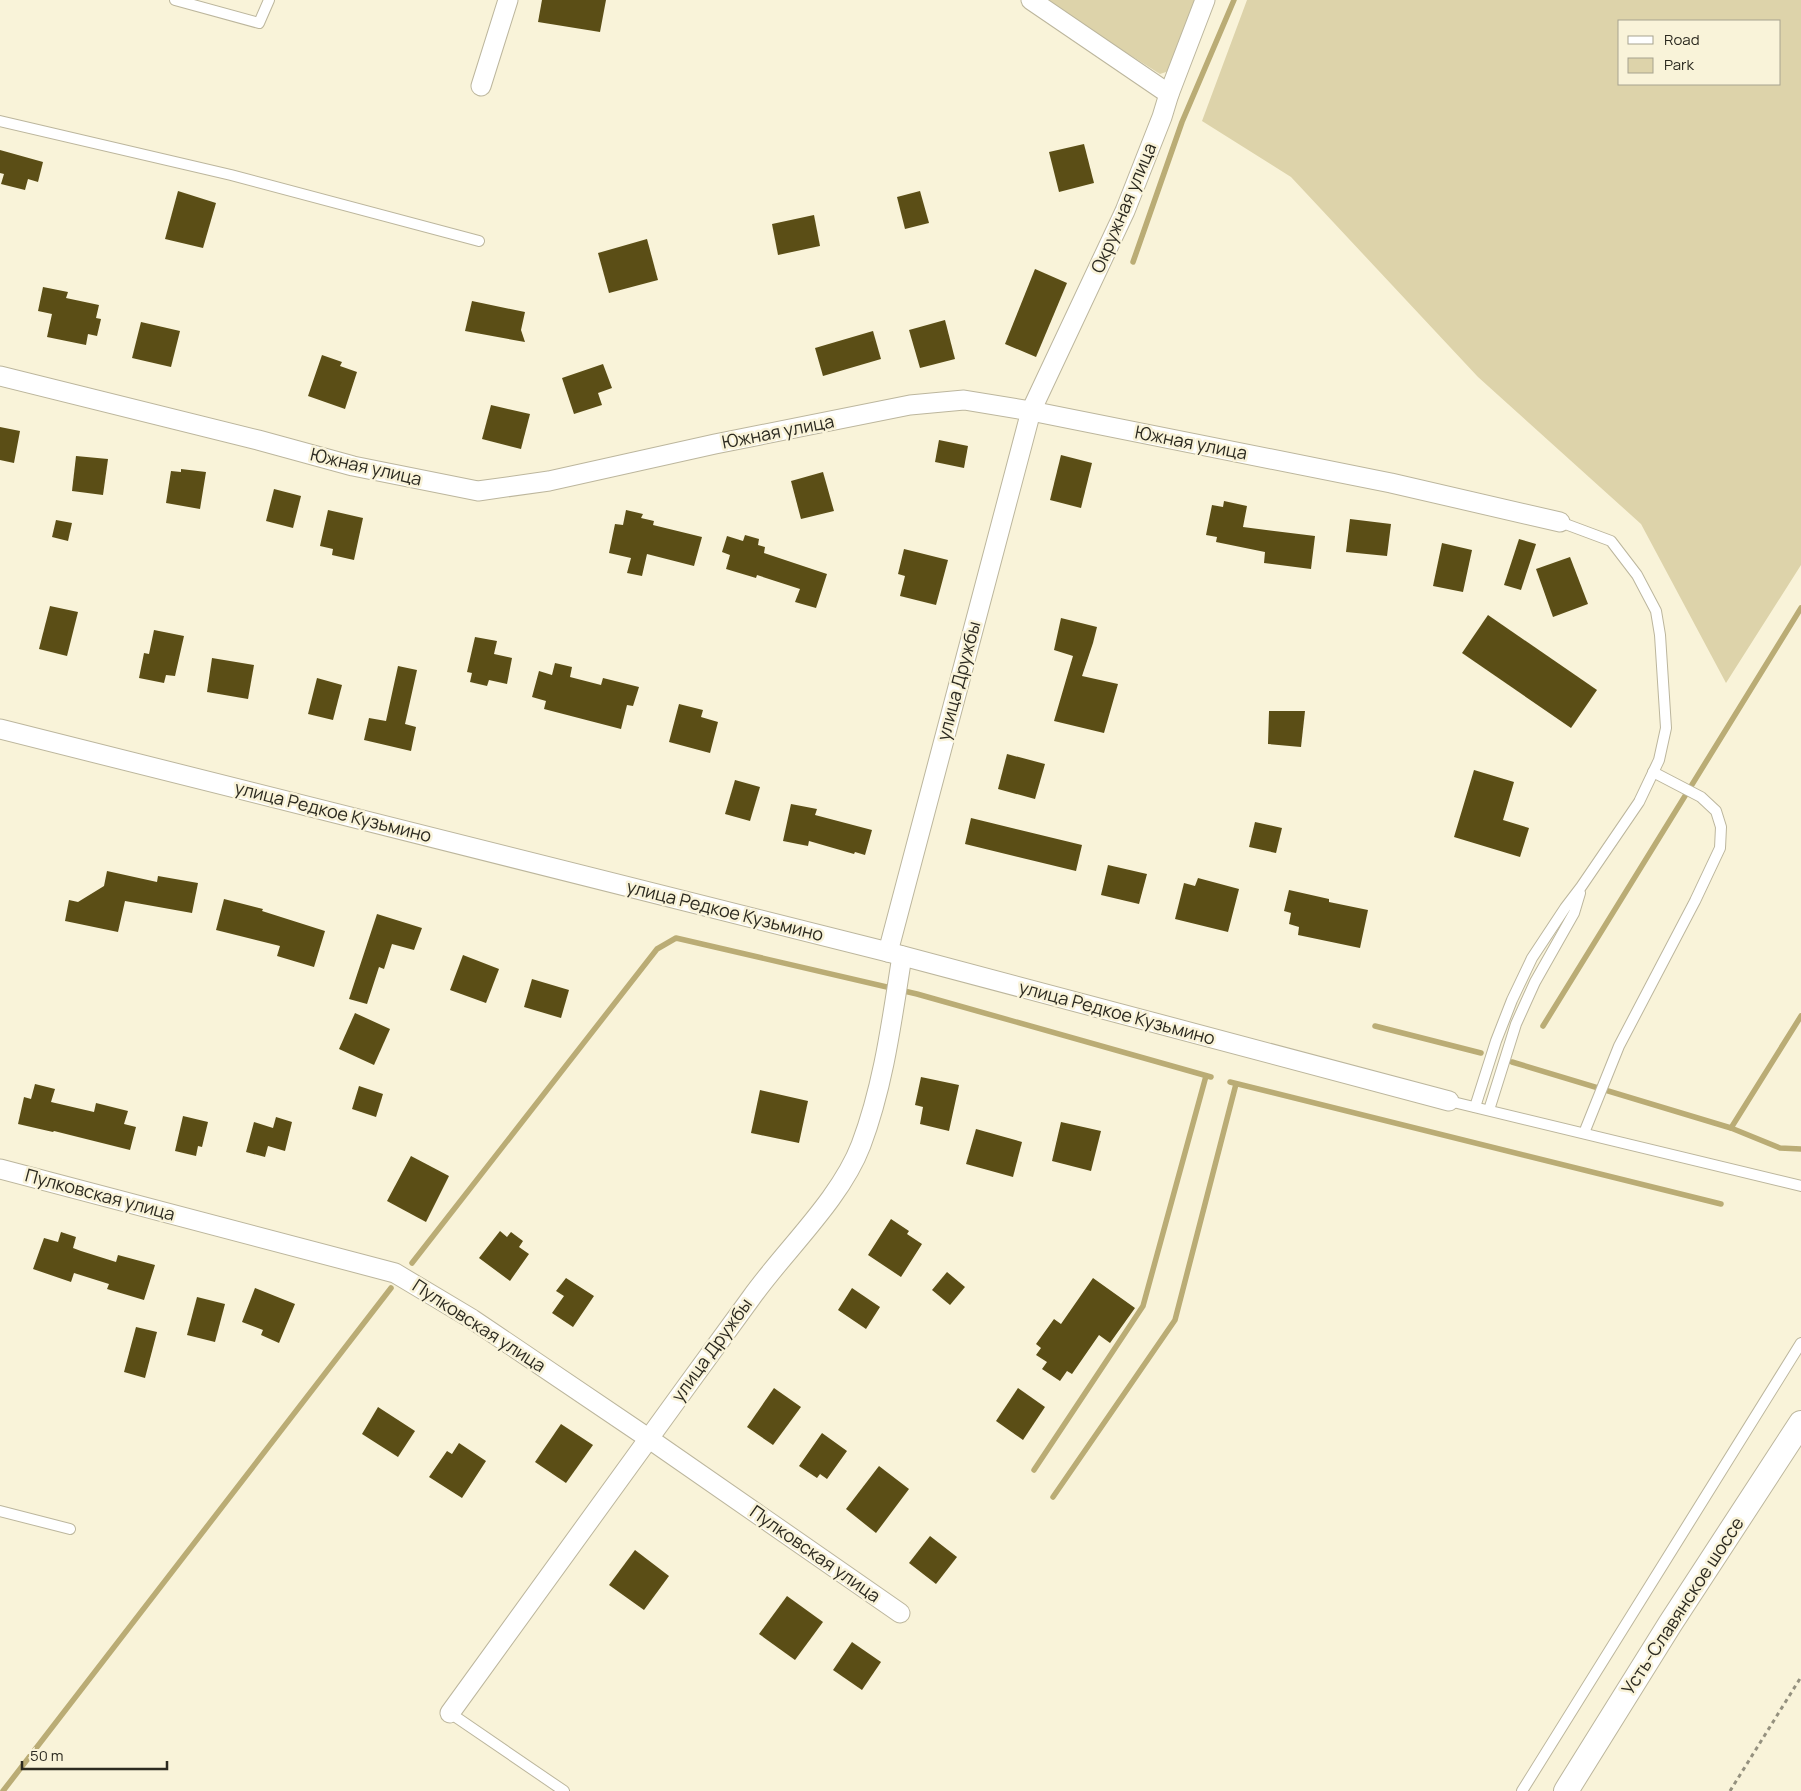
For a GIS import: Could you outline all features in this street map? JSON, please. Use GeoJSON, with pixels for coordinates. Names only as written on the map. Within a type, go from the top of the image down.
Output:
{"type":"FeatureCollection","features":[{"type":"Feature","properties":{"kind":"street"},"geometry":{"type":"LineString","coordinates":[[481,86],[508,0]]}},
{"type":"Feature","properties":{"kind":"street"},"geometry":{"type":"LineString","coordinates":[[1031,0],[1169,94]]}},
{"type":"Feature","properties":{"kind":"street","name":"Окружная улица"},"geometry":{"type":"LineString","coordinates":[[1031,411],[1125,211],[1205,0]]}},
{"type":"Feature","properties":{"kind":"street","name":"Южная улица"},"geometry":{"type":"LineString","coordinates":[[0,376],[250,438],[353,466],[478,491],[549,481],[715,444],[910,405],[964,400],[1031,411],[1391,483],[1560,522]]}},
{"type":"Feature","properties":{"kind":"street","name":"улица Дружбы"},"geometry":{"type":"LineString","coordinates":[[450,1714],[754,1294],[840,1186],[861,1146],[887,1050],[895,954],[1031,411]]}},
{"type":"Feature","properties":{"kind":"street","name":"улица Редкое Кузьмино"},"geometry":{"type":"LineString","coordinates":[[0,729],[895,954],[1449,1101]]}},
{"type":"Feature","properties":{"kind":"street","name":"Пулковская улица"},"geometry":{"type":"LineString","coordinates":[[0,1169],[395,1273],[472,1319],[648,1438],[900,1613]]}},
{"type":"Feature","properties":{"kind":"street","name":"Усть-Славянское шоссе"},"geometry":{"type":"LineString","coordinates":[[1566,1791],[1670,1624],[1801,1423]]}},
{"type":"Feature","properties":{"kind":"lane"},"geometry":{"type":"LineString","coordinates":[[175,0],[259,23],[268,0]]}},
{"type":"Feature","properties":{"kind":"lane"},"geometry":{"type":"LineString","coordinates":[[0,121],[230,175],[479,241]]}},
{"type":"Feature","properties":{"kind":"lane"},"geometry":{"type":"LineString","coordinates":[[1475,1107],[1496,1041],[1532,958],[1639,802],[1660,760],[1666,728],[1660,635],[1656,611],[1637,575],[1611,541],[1560,522]]}},
{"type":"Feature","properties":{"kind":"lane"},"geometry":{"type":"LineString","coordinates":[[1584,1133],[1619,1046],[1691,909],[1720,848],[1721,827],[1716,811],[1701,797],[1654,772]]}},
{"type":"Feature","properties":{"kind":"lane"},"geometry":{"type":"LineString","coordinates":[[1489,1110],[1516,1024],[1535,982],[1574,914],[1581,887]]}},
{"type":"Feature","properties":{"kind":"lane"},"geometry":{"type":"LineString","coordinates":[[1449,1101],[1801,1186]]}},
{"type":"Feature","properties":{"kind":"lane"},"geometry":{"type":"LineString","coordinates":[[1522,1791],[1801,1343]]}},
{"type":"Feature","properties":{"kind":"lane"},"geometry":{"type":"LineString","coordinates":[[0,1511],[70,1529]]}},
{"type":"Feature","properties":{"kind":"lane"},"geometry":{"type":"LineString","coordinates":[[450,1714],[564,1791]]}},
{"type":"Feature","properties":{"kind":"path"},"geometry":{"type":"LineString","coordinates":[[1730,1791],[1801,1678]]}},
{"type":"Feature","properties":{"kind":"green space"},"geometry":{"type":"Polygon","coordinates":[[[1043,0],[1199,0],[1169,71],[1160,74],[1043,0]]]}},
{"type":"Feature","properties":{"kind":"green space"},"geometry":{"type":"Polygon","coordinates":[[[1247,0],[1801,0],[1801,565],[1726,683],[1641,524],[1478,377],[1291,177],[1202,121],[1247,0]]]}},
{"type":"Feature","properties":{"kind":"building"},"geometry":{"type":"Polygon","coordinates":[[[542,0],[606,0],[600,32],[538,22],[542,0]]]}},
{"type":"Feature","properties":{"kind":"building"},"geometry":{"type":"Polygon","coordinates":[[[1084,144],[1094,183],[1059,192],[1049,152],[1084,144]]]}},
{"type":"Feature","properties":{"kind":"building"},"geometry":{"type":"Polygon","coordinates":[[[0,150],[43,162],[38,182],[28,179],[25,190],[1,184],[4,174],[0,173],[0,150]]]}},
{"type":"Feature","properties":{"kind":"building"},"geometry":{"type":"Polygon","coordinates":[[[178,191],[216,203],[203,248],[165,239],[178,191]]]}},
{"type":"Feature","properties":{"kind":"building"},"geometry":{"type":"Polygon","coordinates":[[[920,191],[929,223],[905,229],[897,197],[920,191]]]}},
{"type":"Feature","properties":{"kind":"building"},"geometry":{"type":"Polygon","coordinates":[[[814,215],[820,246],[778,255],[772,224],[814,215]]]}},
{"type":"Feature","properties":{"kind":"building"},"geometry":{"type":"Polygon","coordinates":[[[647,239],[658,280],[609,293],[598,253],[647,239]]]}},
{"type":"Feature","properties":{"kind":"building"},"geometry":{"type":"Polygon","coordinates":[[[1035,269],[1067,283],[1036,357],[1005,344],[1035,269]]]}},
{"type":"Feature","properties":{"kind":"building"},"geometry":{"type":"Polygon","coordinates":[[[43,287],[68,292],[66,298],[99,305],[96,318],[101,319],[97,336],[88,334],[86,345],[47,337],[52,314],[38,311],[43,287]]]}},
{"type":"Feature","properties":{"kind":"building"},"geometry":{"type":"Polygon","coordinates":[[[472,301],[525,312],[521,330],[525,342],[465,331],[472,301]]]}},
{"type":"Feature","properties":{"kind":"building"},"geometry":{"type":"Polygon","coordinates":[[[945,320],[955,359],[920,368],[909,330],[945,320]]]}},
{"type":"Feature","properties":{"kind":"building"},"geometry":{"type":"Polygon","coordinates":[[[141,322],[180,331],[171,367],[132,358],[141,322]]]}},
{"type":"Feature","properties":{"kind":"building"},"geometry":{"type":"Polygon","coordinates":[[[873,331],[881,359],[823,376],[815,348],[873,331]]]}},
{"type":"Feature","properties":{"kind":"building"},"geometry":{"type":"Polygon","coordinates":[[[322,355],[342,362],[340,366],[357,372],[345,409],[308,396],[322,355]]]}},
{"type":"Feature","properties":{"kind":"building"},"geometry":{"type":"Polygon","coordinates":[[[603,364],[612,388],[598,393],[602,405],[574,414],[562,378],[603,364]]]}},
{"type":"Feature","properties":{"kind":"building"},"geometry":{"type":"Polygon","coordinates":[[[491,405],[530,414],[521,449],[482,439],[491,405]]]}},
{"type":"Feature","properties":{"kind":"building"},"geometry":{"type":"Polygon","coordinates":[[[0,427],[20,431],[14,463],[0,460],[0,427]]]}},
{"type":"Feature","properties":{"kind":"building"},"geometry":{"type":"Polygon","coordinates":[[[939,440],[968,446],[964,468],[935,462],[939,440]]]}},
{"type":"Feature","properties":{"kind":"building"},"geometry":{"type":"Polygon","coordinates":[[[1061,455],[1092,463],[1081,508],[1050,500],[1061,455]]]}},
{"type":"Feature","properties":{"kind":"building"},"geometry":{"type":"Polygon","coordinates":[[[76,456],[108,459],[103,495],[72,491],[76,456]]]}},
{"type":"Feature","properties":{"kind":"building"},"geometry":{"type":"Polygon","coordinates":[[[181,469],[206,472],[200,509],[166,503],[171,471],[181,472],[181,469]]]}},
{"type":"Feature","properties":{"kind":"building"},"geometry":{"type":"Polygon","coordinates":[[[823,472],[834,511],[801,519],[791,481],[823,472]]]}},
{"type":"Feature","properties":{"kind":"building"},"geometry":{"type":"Polygon","coordinates":[[[274,489],[301,496],[293,528],[266,521],[274,489]]]}},
{"type":"Feature","properties":{"kind":"building"},"geometry":{"type":"Polygon","coordinates":[[[1224,501],[1247,506],[1243,527],[1315,536],[1311,569],[1264,563],[1265,552],[1216,542],[1217,537],[1206,535],[1212,505],[1223,507],[1224,501]]]}},
{"type":"Feature","properties":{"kind":"building"},"geometry":{"type":"Polygon","coordinates":[[[328,510],[363,518],[354,560],[332,555],[333,549],[320,546],[328,510]]]}},
{"type":"Feature","properties":{"kind":"building"},"geometry":{"type":"Polygon","coordinates":[[[626,510],[643,514],[641,518],[654,521],[653,525],[702,537],[694,566],[647,554],[642,576],[627,573],[631,558],[609,553],[615,524],[623,525],[626,510]]]}},
{"type":"Feature","properties":{"kind":"building"},"geometry":{"type":"Polygon","coordinates":[[[1350,519],[1391,524],[1387,556],[1346,552],[1350,519]]]}},
{"type":"Feature","properties":{"kind":"building"},"geometry":{"type":"Polygon","coordinates":[[[56,520],[72,523],[68,541],[52,537],[56,520]]]}},
{"type":"Feature","properties":{"kind":"building"},"geometry":{"type":"Polygon","coordinates":[[[745,535],[759,539],[758,545],[765,547],[764,553],[827,574],[816,608],[795,602],[800,589],[757,575],[756,578],[726,569],[730,555],[722,552],[727,536],[743,541],[745,535]]]}},
{"type":"Feature","properties":{"kind":"building"},"geometry":{"type":"Polygon","coordinates":[[[1519,539],[1536,544],[1521,590],[1504,585],[1519,539]]]}},
{"type":"Feature","properties":{"kind":"building"},"geometry":{"type":"Polygon","coordinates":[[[1442,543],[1472,550],[1463,592],[1433,586],[1442,543]]]}},
{"type":"Feature","properties":{"kind":"building"},"geometry":{"type":"Polygon","coordinates":[[[904,549],[948,560],[936,605],[900,596],[905,576],[898,574],[904,549]]]}},
{"type":"Feature","properties":{"kind":"building"},"geometry":{"type":"Polygon","coordinates":[[[1570,557],[1588,604],[1553,617],[1536,569],[1570,557]]]}},
{"type":"Feature","properties":{"kind":"building"},"geometry":{"type":"Polygon","coordinates":[[[50,606],[78,612],[67,656],[39,649],[50,606]]]}},
{"type":"Feature","properties":{"kind":"building"},"geometry":{"type":"Polygon","coordinates":[[[1488,615],[1597,690],[1571,728],[1462,653],[1488,615]]]}},
{"type":"Feature","properties":{"kind":"building"},"geometry":{"type":"Polygon","coordinates":[[[1061,618],[1097,627],[1082,676],[1118,684],[1104,733],[1054,721],[1073,656],[1054,650],[1061,618]]]}},
{"type":"Feature","properties":{"kind":"building"},"geometry":{"type":"Polygon","coordinates":[[[154,630],[184,636],[175,676],[166,675],[164,683],[139,678],[144,653],[149,654],[154,630]]]}},
{"type":"Feature","properties":{"kind":"building"},"geometry":{"type":"Polygon","coordinates":[[[475,637],[497,641],[494,654],[512,658],[507,684],[489,680],[487,686],[470,682],[472,673],[467,672],[475,637]]]}},
{"type":"Feature","properties":{"kind":"building"},"geometry":{"type":"Polygon","coordinates":[[[212,658],[254,665],[248,699],[207,692],[212,658]]]}},
{"type":"Feature","properties":{"kind":"building"},"geometry":{"type":"Polygon","coordinates":[[[555,663],[572,667],[570,677],[601,685],[603,678],[639,687],[633,706],[627,705],[621,729],[544,709],[546,701],[532,697],[539,671],[552,675],[555,663]]]}},
{"type":"Feature","properties":{"kind":"building"},"geometry":{"type":"Polygon","coordinates":[[[398,666],[417,670],[405,724],[416,727],[411,751],[364,740],[369,718],[386,721],[398,666]]]}},
{"type":"Feature","properties":{"kind":"building"},"geometry":{"type":"Polygon","coordinates":[[[317,678],[342,685],[333,720],[308,714],[317,678]]]}},
{"type":"Feature","properties":{"kind":"building"},"geometry":{"type":"Polygon","coordinates":[[[679,704],[703,710],[701,717],[718,722],[710,753],[669,742],[679,704]]]}},
{"type":"Feature","properties":{"kind":"building"},"geometry":{"type":"Polygon","coordinates":[[[1269,711],[1305,711],[1301,747],[1268,744],[1269,711]]]}},
{"type":"Feature","properties":{"kind":"building"},"geometry":{"type":"Polygon","coordinates":[[[1007,754],[1045,764],[1035,799],[998,789],[1007,754]]]}},
{"type":"Feature","properties":{"kind":"building"},"geometry":{"type":"Polygon","coordinates":[[[1474,770],[1514,782],[1503,820],[1529,828],[1520,857],[1454,837],[1474,770]]]}},
{"type":"Feature","properties":{"kind":"building"},"geometry":{"type":"Polygon","coordinates":[[[735,780],[760,787],[750,821],[725,814],[735,780]]]}},
{"type":"Feature","properties":{"kind":"building"},"geometry":{"type":"Polygon","coordinates":[[[791,804],[817,809],[815,815],[872,830],[865,855],[855,852],[854,854],[809,841],[808,846],[783,841],[791,804]]]}},
{"type":"Feature","properties":{"kind":"building"},"geometry":{"type":"Polygon","coordinates":[[[971,818],[1082,845],[1076,871],[965,844],[971,818]]]}},
{"type":"Feature","properties":{"kind":"building"},"geometry":{"type":"Polygon","coordinates":[[[1255,822],[1282,828],[1276,853],[1249,847],[1255,822]]]}},
{"type":"Feature","properties":{"kind":"building"},"geometry":{"type":"Polygon","coordinates":[[[1108,865],[1147,874],[1139,904],[1101,895],[1108,865]]]}},
{"type":"Feature","properties":{"kind":"building"},"geometry":{"type":"Polygon","coordinates":[[[107,871],[157,882],[158,876],[198,883],[192,913],[125,901],[118,932],[65,921],[69,900],[78,902],[104,886],[107,871]]]}},
{"type":"Feature","properties":{"kind":"building"},"geometry":{"type":"Polygon","coordinates":[[[1198,878],[1239,889],[1228,932],[1175,919],[1184,883],[1195,886],[1198,878]]]}},
{"type":"Feature","properties":{"kind":"building"},"geometry":{"type":"Polygon","coordinates":[[[1289,890],[1329,899],[1329,902],[1368,910],[1360,948],[1298,935],[1299,927],[1289,924],[1291,913],[1284,911],[1289,890]]]}},
{"type":"Feature","properties":{"kind":"building"},"geometry":{"type":"Polygon","coordinates":[[[224,899],[263,909],[262,911],[325,931],[314,967],[277,956],[280,946],[216,930],[224,899]]]}},
{"type":"Feature","properties":{"kind":"building"},"geometry":{"type":"Polygon","coordinates":[[[377,914],[422,928],[414,950],[392,944],[384,969],[379,967],[367,1004],[349,999],[377,914]]]}},
{"type":"Feature","properties":{"kind":"building"},"geometry":{"type":"Polygon","coordinates":[[[463,955],[499,969],[486,1003],[450,990],[463,955]]]}},
{"type":"Feature","properties":{"kind":"building"},"geometry":{"type":"Polygon","coordinates":[[[532,979],[569,990],[561,1018],[524,1007],[532,979]]]}},
{"type":"Feature","properties":{"kind":"building"},"geometry":{"type":"Polygon","coordinates":[[[355,1013],[390,1029],[374,1065],[339,1049],[355,1013]]]}},
{"type":"Feature","properties":{"kind":"building"},"geometry":{"type":"Polygon","coordinates":[[[921,1077],[959,1085],[949,1131],[920,1124],[923,1107],[915,1105],[921,1077]]]}},
{"type":"Feature","properties":{"kind":"building"},"geometry":{"type":"Polygon","coordinates":[[[35,1084],[55,1089],[51,1102],[94,1112],[96,1103],[128,1111],[124,1124],[136,1127],[130,1150],[18,1124],[24,1097],[31,1099],[35,1084]]]}},
{"type":"Feature","properties":{"kind":"building"},"geometry":{"type":"Polygon","coordinates":[[[359,1086],[383,1094],[376,1117],[352,1109],[359,1086]]]}},
{"type":"Feature","properties":{"kind":"building"},"geometry":{"type":"Polygon","coordinates":[[[760,1090],[808,1101],[799,1143],[751,1133],[760,1090]]]}},
{"type":"Feature","properties":{"kind":"building"},"geometry":{"type":"Polygon","coordinates":[[[183,1116],[208,1122],[202,1147],[198,1146],[196,1156],[175,1151],[183,1116]]]}},
{"type":"Feature","properties":{"kind":"building"},"geometry":{"type":"Polygon","coordinates":[[[276,1117],[292,1122],[285,1151],[268,1146],[265,1157],[246,1152],[254,1122],[273,1128],[276,1117]]]}},
{"type":"Feature","properties":{"kind":"building"},"geometry":{"type":"Polygon","coordinates":[[[1061,1122],[1101,1131],[1091,1171],[1052,1161],[1061,1122]]]}},
{"type":"Feature","properties":{"kind":"building"},"geometry":{"type":"Polygon","coordinates":[[[976,1129],[1022,1142],[1013,1177],[966,1164],[976,1129]]]}},
{"type":"Feature","properties":{"kind":"building"},"geometry":{"type":"Polygon","coordinates":[[[411,1156],[449,1176],[426,1222],[387,1201],[411,1156]]]}},
{"type":"Feature","properties":{"kind":"building"},"geometry":{"type":"Polygon","coordinates":[[[891,1219],[909,1231],[907,1234],[922,1244],[901,1277],[868,1255],[891,1219]]]}},
{"type":"Feature","properties":{"kind":"building"},"geometry":{"type":"Polygon","coordinates":[[[500,1231],[507,1237],[511,1232],[523,1241],[519,1247],[529,1254],[510,1281],[479,1258],[500,1231]]]}},
{"type":"Feature","properties":{"kind":"building"},"geometry":{"type":"Polygon","coordinates":[[[61,1232],[76,1237],[73,1248],[81,1251],[116,1262],[118,1255],[155,1265],[144,1300],[107,1289],[109,1284],[74,1273],[71,1282],[33,1269],[44,1238],[58,1242],[61,1232]]]}},
{"type":"Feature","properties":{"kind":"building"},"geometry":{"type":"Polygon","coordinates":[[[947,1272],[965,1287],[950,1305],[932,1290],[947,1272]]]}},
{"type":"Feature","properties":{"kind":"building"},"geometry":{"type":"Polygon","coordinates":[[[566,1278],[594,1296],[573,1327],[552,1313],[564,1296],[556,1291],[566,1278]]]}},
{"type":"Feature","properties":{"kind":"building"},"geometry":{"type":"Polygon","coordinates":[[[1093,1278],[1135,1308],[1110,1343],[1099,1335],[1072,1374],[1067,1371],[1060,1381],[1042,1369],[1047,1362],[1036,1355],[1041,1348],[1036,1344],[1054,1319],[1061,1324],[1093,1278]]]}},
{"type":"Feature","properties":{"kind":"building"},"geometry":{"type":"Polygon","coordinates":[[[255,1288],[295,1304],[279,1343],[261,1335],[263,1330],[242,1322],[255,1288]]]}},
{"type":"Feature","properties":{"kind":"building"},"geometry":{"type":"Polygon","coordinates":[[[852,1288],[880,1307],[866,1329],[838,1310],[852,1288]]]}},
{"type":"Feature","properties":{"kind":"building"},"geometry":{"type":"Polygon","coordinates":[[[197,1297],[225,1304],[215,1342],[187,1335],[197,1297]]]}},
{"type":"Feature","properties":{"kind":"building"},"geometry":{"type":"Polygon","coordinates":[[[136,1327],[157,1332],[145,1378],[124,1372],[136,1327]]]}},
{"type":"Feature","properties":{"kind":"building"},"geometry":{"type":"Polygon","coordinates":[[[774,1388],[801,1407],[773,1445],[747,1427],[774,1388]]]}},
{"type":"Feature","properties":{"kind":"building"},"geometry":{"type":"Polygon","coordinates":[[[1018,1388],[1045,1407],[1023,1440],[996,1421],[1018,1388]]]}},
{"type":"Feature","properties":{"kind":"building"},"geometry":{"type":"Polygon","coordinates":[[[378,1407],[415,1431],[398,1457],[362,1434],[378,1407]]]}},
{"type":"Feature","properties":{"kind":"building"},"geometry":{"type":"Polygon","coordinates":[[[561,1424],[593,1445],[566,1483],[535,1462],[561,1424]]]}},
{"type":"Feature","properties":{"kind":"building"},"geometry":{"type":"Polygon","coordinates":[[[822,1433],[847,1451],[827,1479],[820,1474],[817,1478],[799,1466],[822,1433]]]}},
{"type":"Feature","properties":{"kind":"building"},"geometry":{"type":"Polygon","coordinates":[[[459,1443],[486,1461],[462,1498],[429,1477],[447,1451],[452,1454],[459,1443]]]}},
{"type":"Feature","properties":{"kind":"building"},"geometry":{"type":"Polygon","coordinates":[[[879,1466],[909,1489],[876,1533],[846,1509],[879,1466]]]}},
{"type":"Feature","properties":{"kind":"building"},"geometry":{"type":"Polygon","coordinates":[[[930,1536],[957,1557],[936,1584],[909,1563],[930,1536]]]}},
{"type":"Feature","properties":{"kind":"building"},"geometry":{"type":"Polygon","coordinates":[[[635,1550],[669,1576],[644,1610],[609,1585],[635,1550]]]}},
{"type":"Feature","properties":{"kind":"building"},"geometry":{"type":"Polygon","coordinates":[[[787,1596],[823,1622],[795,1660],[759,1634],[787,1596]]]}},
{"type":"Feature","properties":{"kind":"building"},"geometry":{"type":"Polygon","coordinates":[[[852,1642],[881,1662],[862,1690],[833,1670],[852,1642]]]}},
{"type":"Feature","properties":{"kind":"waterway"},"geometry":{"type":"LineString","coordinates":[[1133,262],[1182,122],[1234,0]]}},
{"type":"Feature","properties":{"kind":"waterway"},"geometry":{"type":"LineString","coordinates":[[1543,1026],[1801,608]]}},
{"type":"Feature","properties":{"kind":"waterway"},"geometry":{"type":"LineString","coordinates":[[412,1263],[657,949],[676,938],[917,994],[1211,1077]]}},
{"type":"Feature","properties":{"kind":"waterway"},"geometry":{"type":"LineString","coordinates":[[1731,1128],[1801,1016]]}},
{"type":"Feature","properties":{"kind":"waterway"},"geometry":{"type":"LineString","coordinates":[[1375,1026],[1481,1053]]}},
{"type":"Feature","properties":{"kind":"waterway"},"geometry":{"type":"LineString","coordinates":[[1512,1062],[1731,1128],[1780,1148],[1801,1149]]}},
{"type":"Feature","properties":{"kind":"waterway"},"geometry":{"type":"LineString","coordinates":[[1034,1470],[1143,1306],[1206,1076]]}},
{"type":"Feature","properties":{"kind":"waterway"},"geometry":{"type":"LineString","coordinates":[[1230,1082],[1721,1204]]}},
{"type":"Feature","properties":{"kind":"waterway"},"geometry":{"type":"LineString","coordinates":[[1053,1497],[1175,1320],[1236,1084]]}},
{"type":"Feature","properties":{"kind":"waterway"},"geometry":{"type":"LineString","coordinates":[[3,1791],[391,1288]]}}]}
